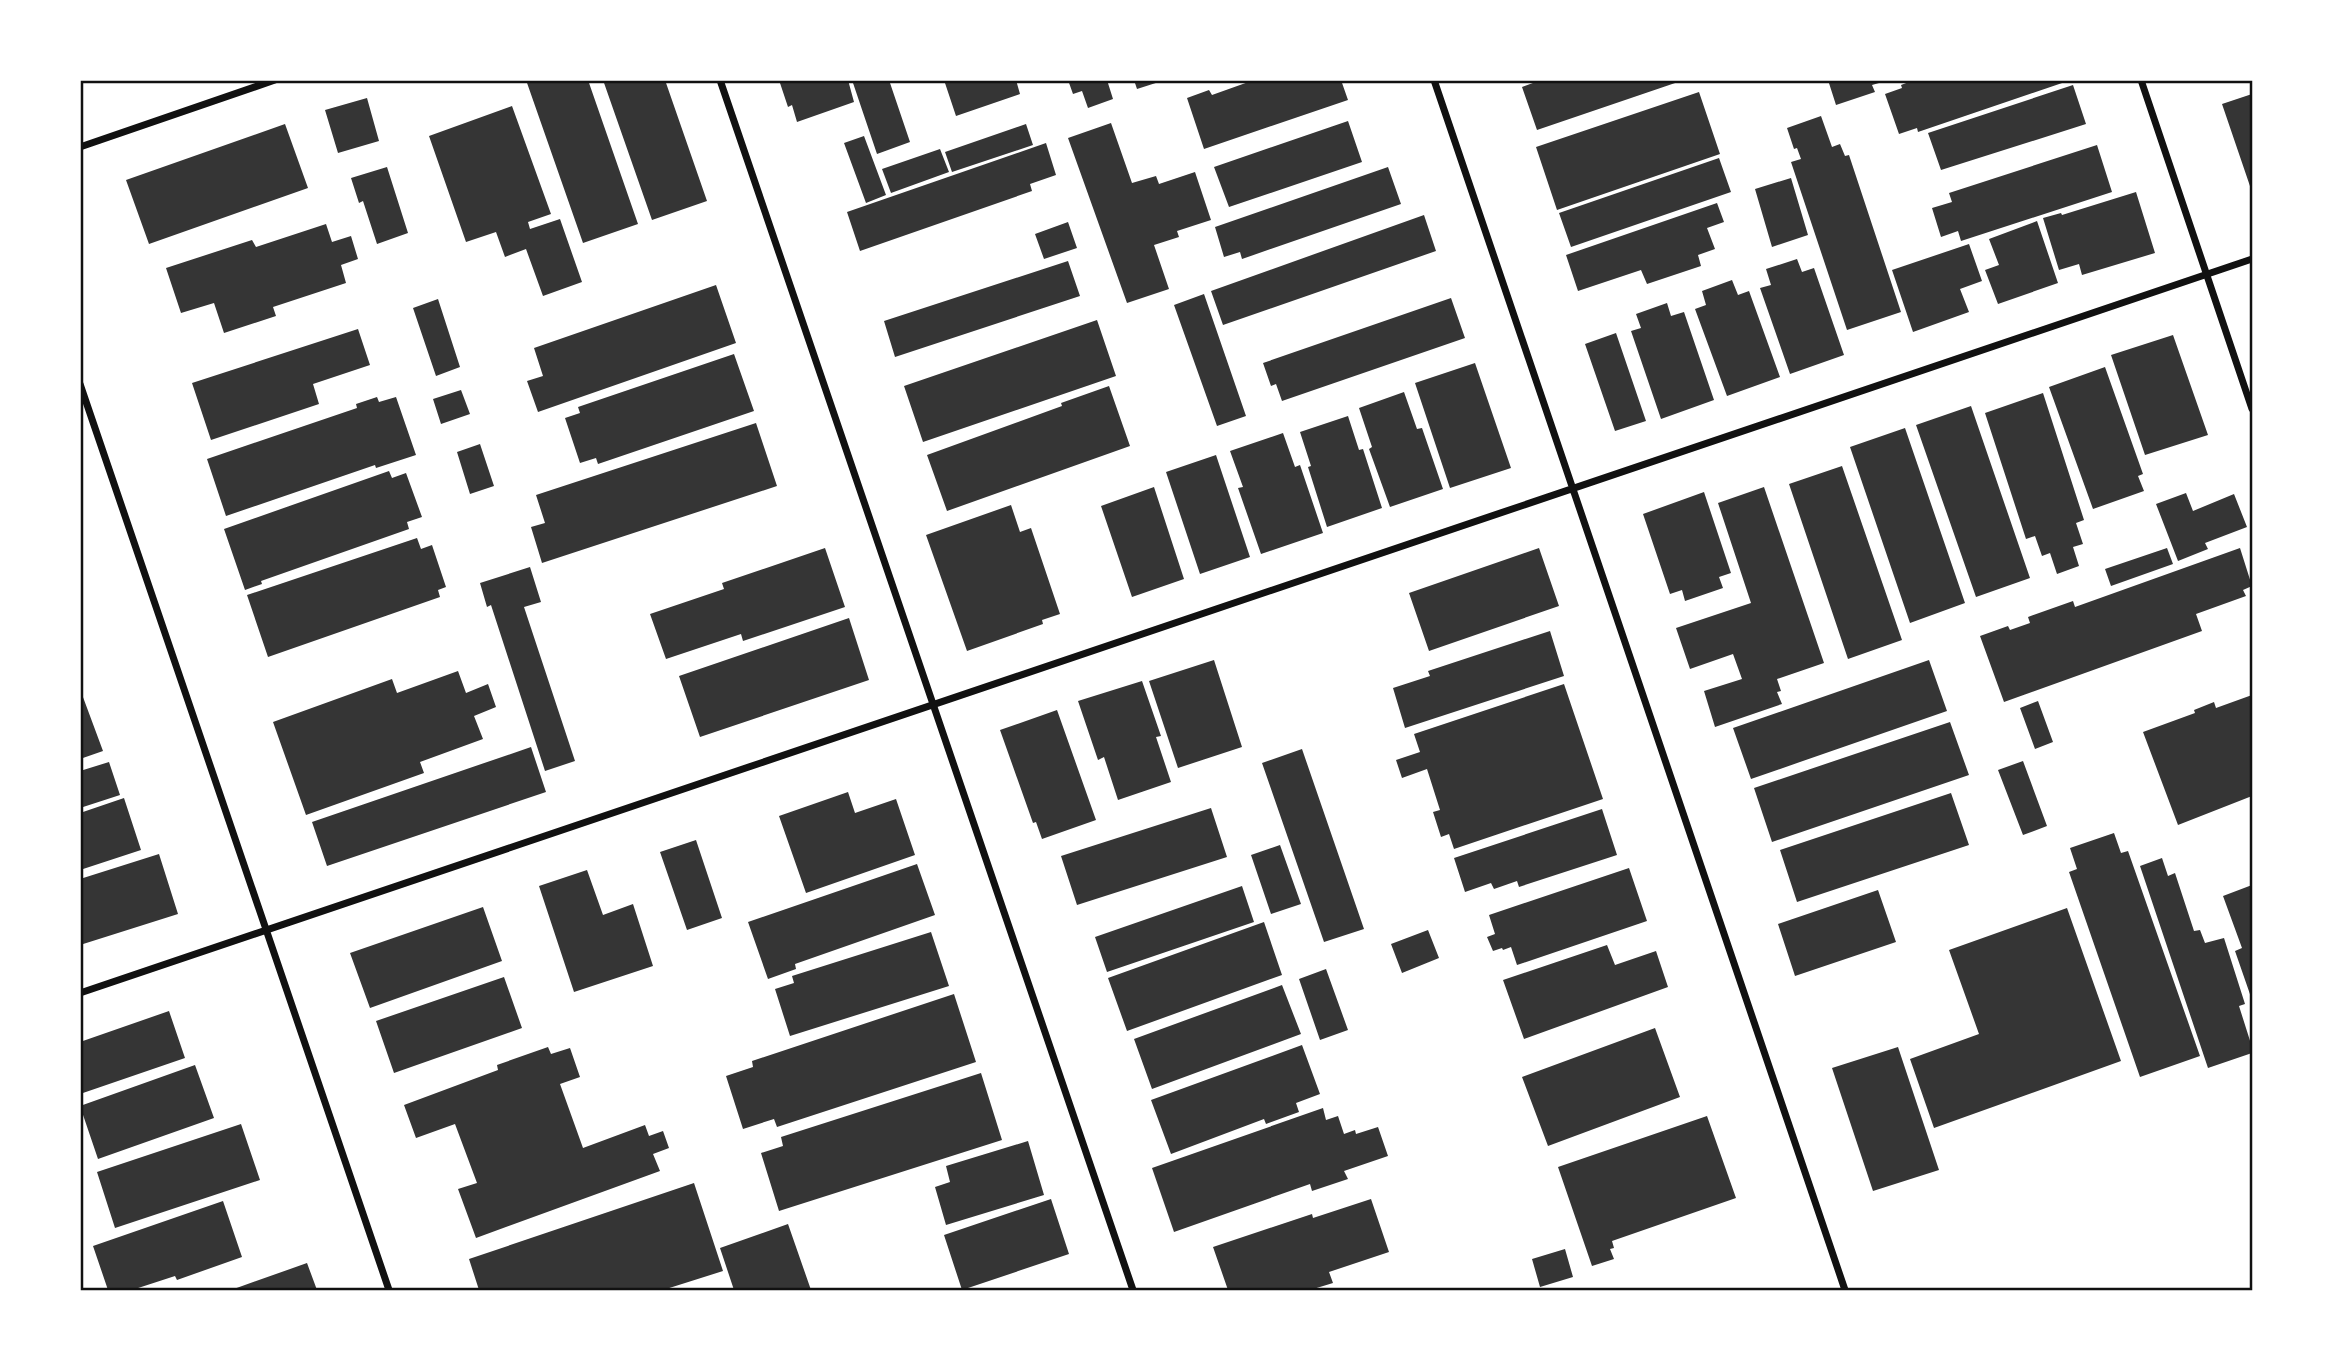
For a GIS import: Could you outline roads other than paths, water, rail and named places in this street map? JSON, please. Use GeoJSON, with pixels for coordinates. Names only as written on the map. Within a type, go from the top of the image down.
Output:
{"type":"FeatureCollection","features":[{"type":"Feature","properties":{"kind":"street"},"geometry":{"type":"LineString","coordinates":[[80,147],[275,80]]}},
{"type":"Feature","properties":{"kind":"street"},"geometry":{"type":"LineString","coordinates":[[720,80],[1133,1290]]}},
{"type":"Feature","properties":{"kind":"street"},"geometry":{"type":"LineString","coordinates":[[1434,80],[1845,1290]]}},
{"type":"Feature","properties":{"kind":"street"},"geometry":{"type":"LineString","coordinates":[[2141,80],[2252,409]]}},
{"type":"Feature","properties":{"kind":"street"},"geometry":{"type":"LineString","coordinates":[[80,993],[2252,259]]}},
{"type":"Feature","properties":{"kind":"street"},"geometry":{"type":"LineString","coordinates":[[80,384],[389,1290]]}}]}
